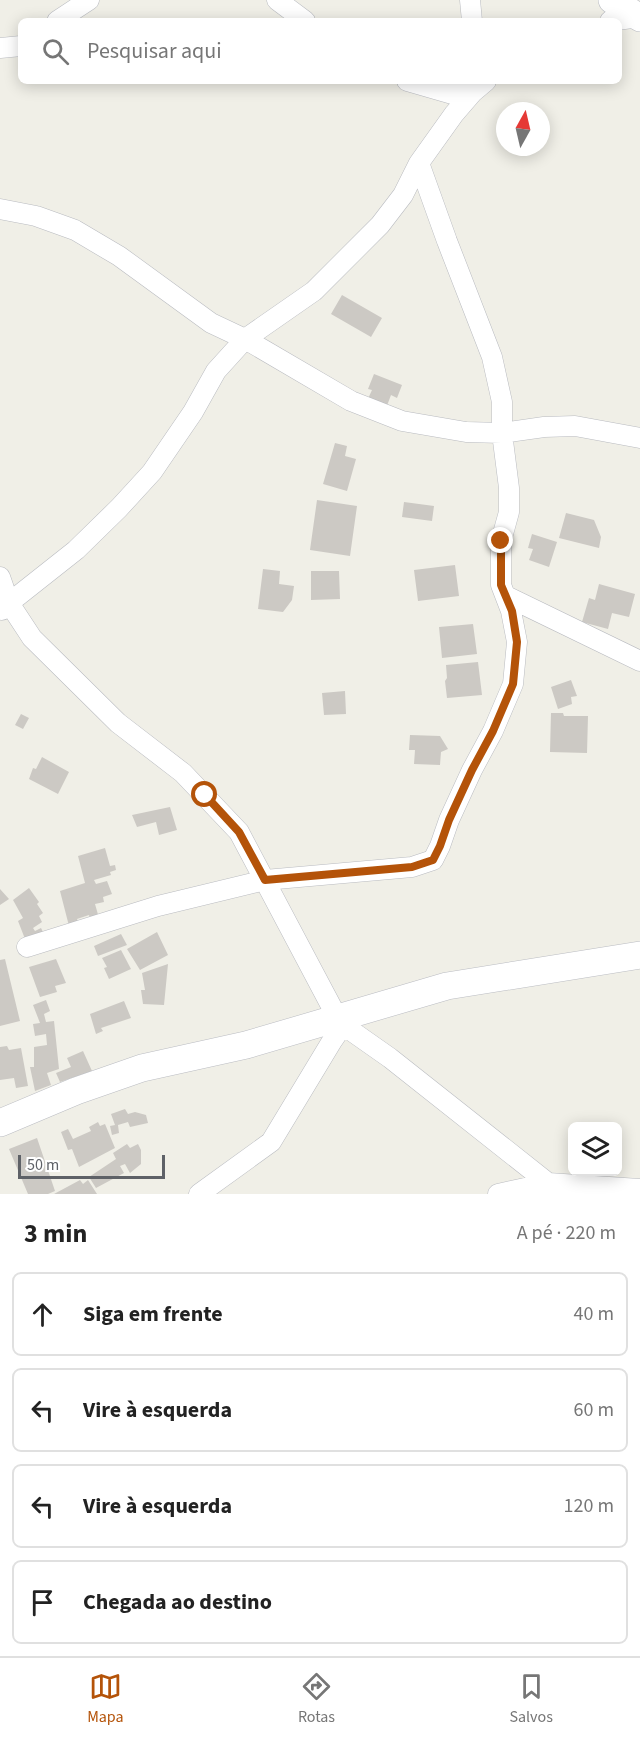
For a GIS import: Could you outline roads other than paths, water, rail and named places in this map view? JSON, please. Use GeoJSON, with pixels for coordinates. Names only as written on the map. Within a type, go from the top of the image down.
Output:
{"type":"FeatureCollection","features":[{"type":"Feature","properties":{"kind":"street"},"geometry":{"type":"LineString","coordinates":[[62,18],[89,0]]}},
{"type":"Feature","properties":{"kind":"street"},"geometry":{"type":"LineString","coordinates":[[277,0],[301,18]]}},
{"type":"Feature","properties":{"kind":"street"},"geometry":{"type":"LineString","coordinates":[[470,0],[472,18]]}},
{"type":"Feature","properties":{"kind":"street"},"geometry":{"type":"LineString","coordinates":[[612,0],[640,18]]}},
{"type":"Feature","properties":{"kind":"street"},"geometry":{"type":"LineString","coordinates":[[622,20],[640,18]]}},
{"type":"Feature","properties":{"kind":"street"},"geometry":{"type":"LineString","coordinates":[[0,48],[18,46]]}},
{"type":"Feature","properties":{"kind":"street"},"geometry":{"type":"LineString","coordinates":[[418,84],[452,93],[474,85]]}},
{"type":"Feature","properties":{"kind":"street"},"geometry":{"type":"LineString","coordinates":[[5,607],[76,550],[152,472],[193,412],[216,371],[245,339],[314,291],[380,225],[403,195],[419,163],[474,85]]}},
{"type":"Feature","properties":{"kind":"street"},"geometry":{"type":"LineString","coordinates":[[27,947],[158,906],[265,880],[412,867],[433,860],[440,846],[449,820],[493,731],[513,684],[517,642],[512,611],[501,585],[501,541],[509,512],[502,433],[502,402],[492,357],[419,163]]}},
{"type":"Feature","properties":{"kind":"street"},"geometry":{"type":"LineString","coordinates":[[0,209],[36,216],[75,230],[119,256],[211,323],[245,339],[351,401],[402,421],[466,432],[502,433],[544,427],[575,426],[640,438]]}},
{"type":"Feature","properties":{"kind":"street"},"geometry":{"type":"LineString","coordinates":[[0,577],[5,607],[32,638],[118,723],[183,773],[239,832],[340,1022],[390,1058],[551,1189]]}},
{"type":"Feature","properties":{"kind":"street"},"geometry":{"type":"LineString","coordinates":[[506,596],[640,661]]}},
{"type":"Feature","properties":{"kind":"street"},"geometry":{"type":"LineString","coordinates":[[0,1123],[142,1068],[340,1022],[447,986],[640,955]]}},
{"type":"Feature","properties":{"kind":"street"},"geometry":{"type":"LineString","coordinates":[[199,1194],[271,1142],[332,1041],[340,1022]]}},
{"type":"Feature","properties":{"kind":"street"},"geometry":{"type":"LineString","coordinates":[[498,1194],[551,1189],[640,1189]]}}]}
